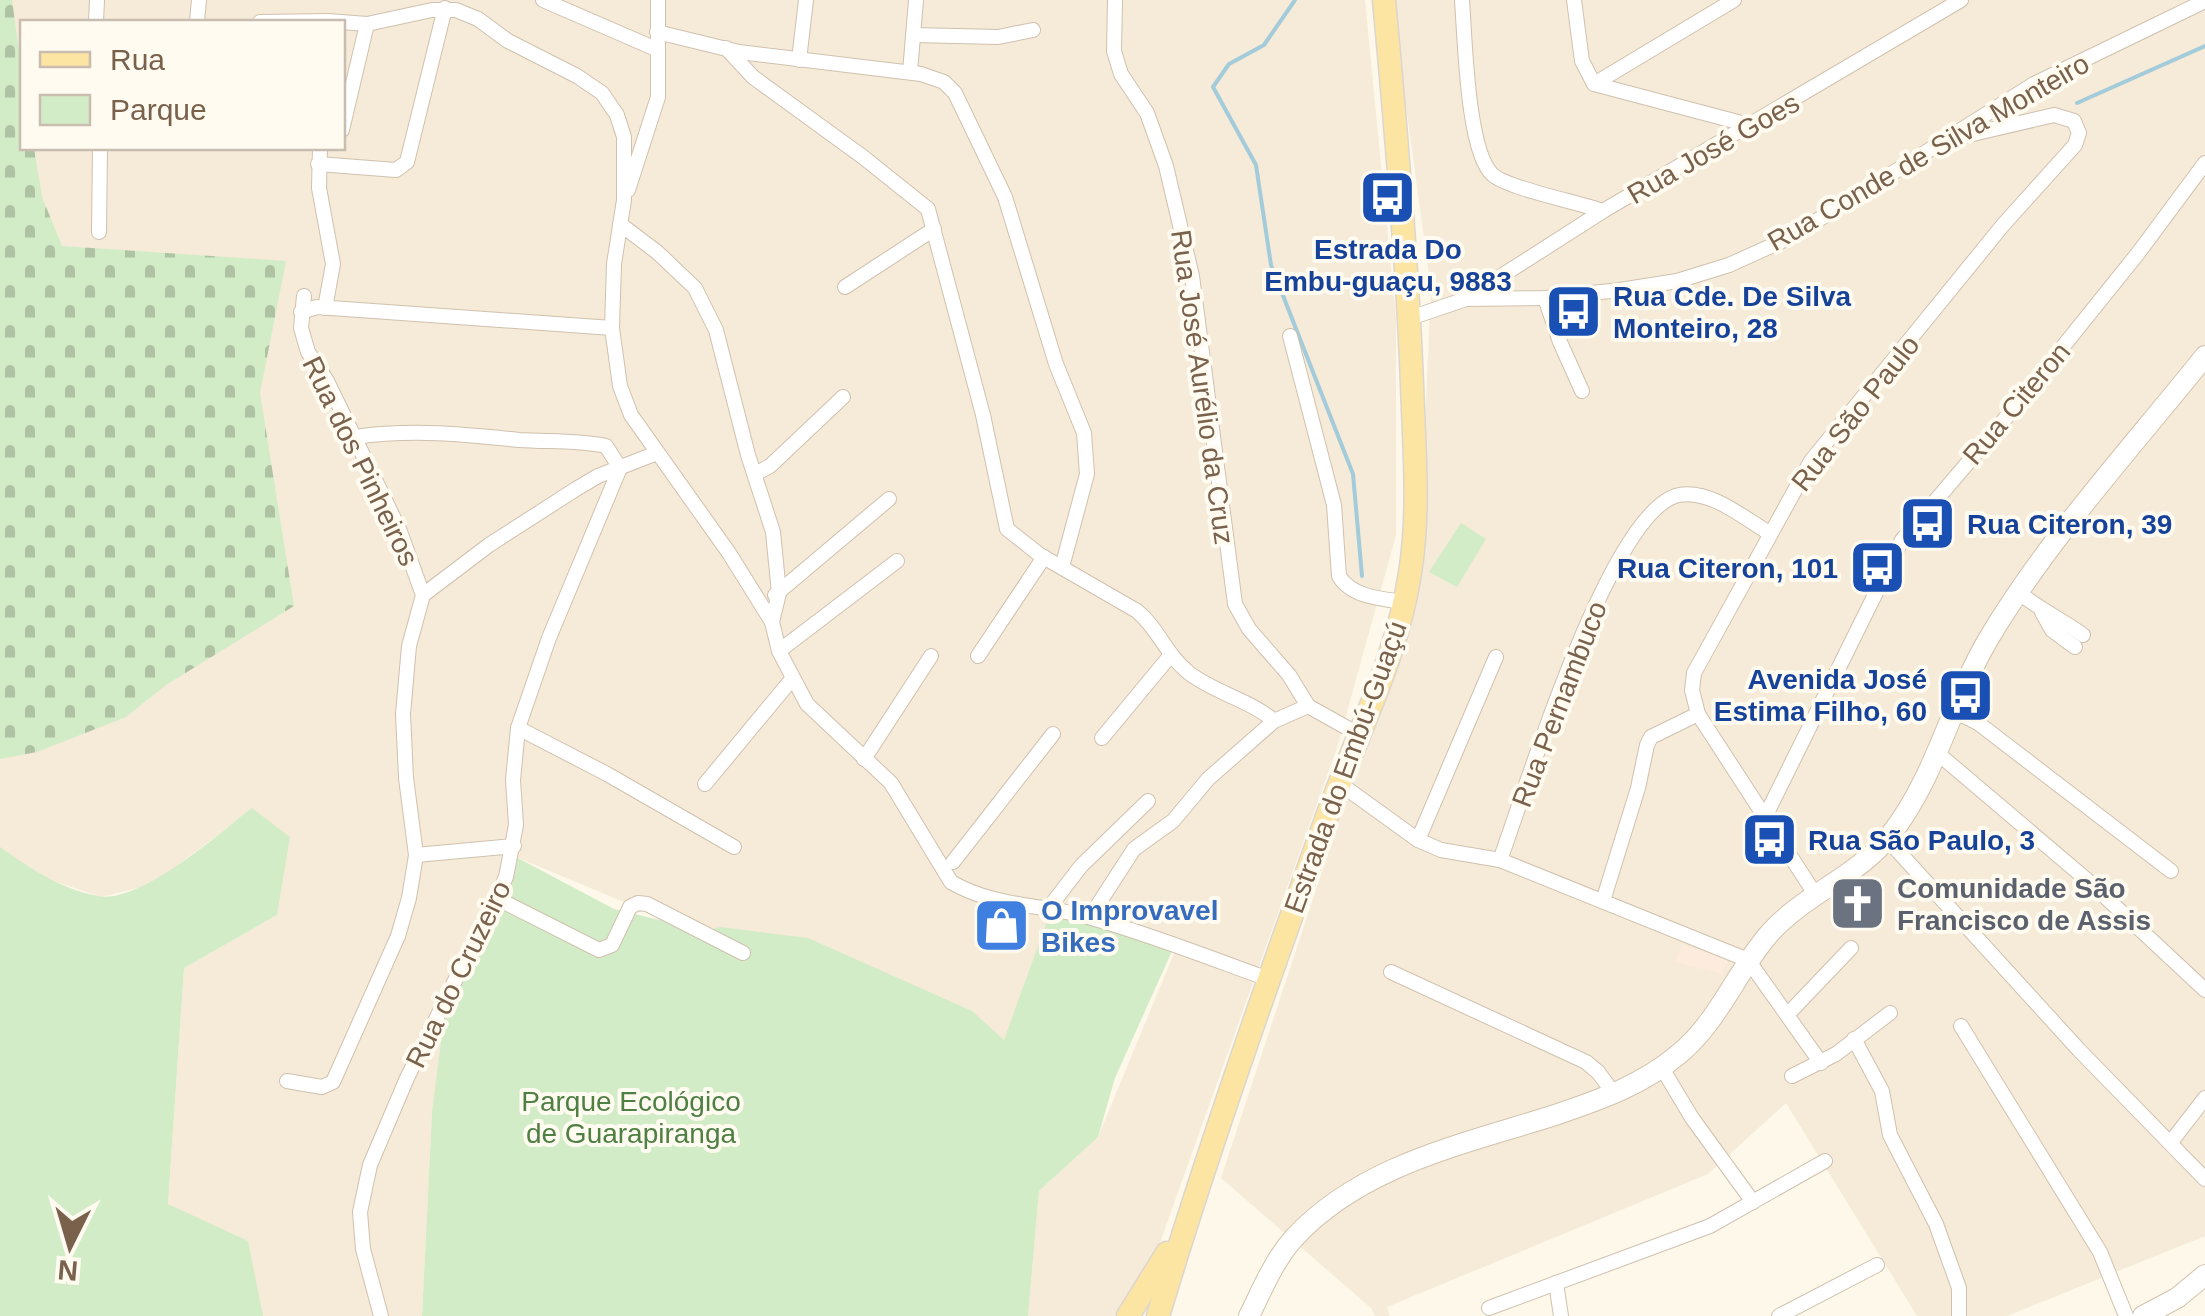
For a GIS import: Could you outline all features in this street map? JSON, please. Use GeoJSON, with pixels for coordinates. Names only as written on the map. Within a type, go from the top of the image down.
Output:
{"type":"FeatureCollection","features":[{"type":"Feature","properties":{"kind":"main road","name":"Estrada do Embú-Guaçú"},"geometry":{"type":"LineString","coordinates":[[1158,1316],[1268,979],[1397,634],[1404,602],[1413,546],[1416,464],[1404,214],[1384,0]]}},
{"type":"Feature","properties":{"kind":"main road","name":"Estrada do Embú-Guaçú"},"geometry":{"type":"LineString","coordinates":[[1128,1316],[1187,1219]]}},
{"type":"Feature","properties":{"kind":"street"},"geometry":{"type":"LineString","coordinates":[[543,0],[656,48]]}},
{"type":"Feature","properties":{"kind":"street"},"geometry":{"type":"LineString","coordinates":[[658,0],[656,48],[661,81],[624,200],[612,299],[620,386],[631,416],[729,553],[772,622],[779,651],[807,704],[890,783],[967,891],[1090,917],[1268,979]]}},
{"type":"Feature","properties":{"kind":"street"},"geometry":{"type":"LineString","coordinates":[[799,60],[806,0]]}},
{"type":"Feature","properties":{"kind":"street"},"geometry":{"type":"LineString","coordinates":[[910,72],[916,0]]}},
{"type":"Feature","properties":{"kind":"street","name":"Rua José Aurélio da Cruz"},"geometry":{"type":"LineString","coordinates":[[1115,0],[1114,51],[1121,74],[1147,112],[1166,166],[1192,276],[1235,604],[1308,706],[1358,734]]}},
{"type":"Feature","properties":{"kind":"street"},"geometry":{"type":"LineString","coordinates":[[1574,0],[1582,61],[1594,84],[1752,126]]}},
{"type":"Feature","properties":{"kind":"street"},"geometry":{"type":"LineString","coordinates":[[1594,84],[1734,0]]}},
{"type":"Feature","properties":{"kind":"street","name":"Rua José Goes"},"geometry":{"type":"LineString","coordinates":[[1466,298],[1603,211],[1962,0]]}},
{"type":"Feature","properties":{"kind":"street"},"geometry":{"type":"LineString","coordinates":[[1462,1],[1472,118],[1478,152],[1485,166],[1506,182],[1603,211]]}},
{"type":"Feature","properties":{"kind":"street","name":"Rua Conde de Silva Monteiro"},"geometry":{"type":"LineString","coordinates":[[1410,318],[1466,298],[1545,298],[1677,281],[1729,266],[1791,237],[2034,84],[2205,1]]}},
{"type":"Feature","properties":{"kind":"street"},"geometry":{"type":"LineString","coordinates":[[345,23],[368,24],[445,8],[467,13],[508,40],[577,76],[602,93],[622,127],[624,200]]}},
{"type":"Feature","properties":{"kind":"street"},"geometry":{"type":"LineString","coordinates":[[445,8],[407,162],[396,170],[319,156],[319,188],[333,264],[312,306],[612,328]]}},
{"type":"Feature","properties":{"kind":"street"},"geometry":{"type":"LineString","coordinates":[[345,118],[368,24]]}},
{"type":"Feature","properties":{"kind":"street"},"geometry":{"type":"LineString","coordinates":[[913,35],[998,37],[1033,30]]}},
{"type":"Feature","properties":{"kind":"street"},"geometry":{"type":"LineString","coordinates":[[657,32],[799,60],[910,72],[944,82],[955,93],[1005,197],[1056,364],[1084,432],[1087,474],[1062,566]]}},
{"type":"Feature","properties":{"kind":"street"},"geometry":{"type":"LineString","coordinates":[[726,48],[753,77],[928,209],[983,415],[1004,525],[1044,557],[1137,610],[1150,622],[1170,656],[1201,682],[1274,721]]}},
{"type":"Feature","properties":{"kind":"street","name":"Rua São Paulo"},"geometry":{"type":"LineString","coordinates":[[1698,714],[1692,690],[1694,673],[1811,461],[2002,225],[2074,145],[2079,134],[2074,122],[2054,114],[1946,140]]}},
{"type":"Feature","properties":{"kind":"street"},"geometry":{"type":"LineString","coordinates":[[99,232],[100,150]]}},
{"type":"Feature","properties":{"kind":"street","name":"Rua Citeron"},"geometry":{"type":"LineString","coordinates":[[1766,815],[1902,540],[2140,252],[2205,163]]}},
{"type":"Feature","properties":{"kind":"street"},"geometry":{"type":"LineString","coordinates":[[620,224],[695,288],[716,330],[774,532],[779,592],[772,622]]}},
{"type":"Feature","properties":{"kind":"street"},"geometry":{"type":"LineString","coordinates":[[845,286],[934,229]]}},
{"type":"Feature","properties":{"kind":"street"},"geometry":{"type":"LineString","coordinates":[[1545,298],[1582,391]]}},
{"type":"Feature","properties":{"kind":"street","name":"Rua dos Pinheiros"},"geometry":{"type":"LineString","coordinates":[[287,1081],[322,1087],[333,1082],[402,925],[416,855],[403,714],[409,646],[424,595],[399,529],[308,352],[312,306]]}},
{"type":"Feature","properties":{"kind":"street"},"geometry":{"type":"LineString","coordinates":[[1290,336],[1334,505],[1339,576],[1344,585],[1378,598],[1404,602]]}},
{"type":"Feature","properties":{"kind":"street"},"geometry":{"type":"LineString","coordinates":[[1249,1316],[1294,1238],[1348,1192],[1425,1158],[1615,1095],[1662,1068],[1698,1036],[1722,1005],[1748,960],[1786,916],[1869,857],[1887,839],[1907,810],[1982,650],[2018,592],[2205,356]]}},
{"type":"Feature","properties":{"kind":"street"},"geometry":{"type":"LineString","coordinates":[[755,474],[770,466],[843,397]]}},
{"type":"Feature","properties":{"kind":"street"},"geometry":{"type":"LineString","coordinates":[[355,437],[432,431],[580,442],[606,446],[620,468]]}},
{"type":"Feature","properties":{"kind":"street"},"geometry":{"type":"LineString","coordinates":[[424,595],[489,545],[576,488],[657,453]]}},
{"type":"Feature","properties":{"kind":"street","name":"Rua do Cruzeiro"},"geometry":{"type":"LineString","coordinates":[[381,1316],[363,1249],[360,1212],[370,1164],[407,1078],[506,877],[514,846],[512,780],[518,728],[545,648],[620,468]]}},
{"type":"Feature","properties":{"kind":"street","name":"Rua Pernambuco"},"geometry":{"type":"LineString","coordinates":[[1500,860],[1580,634],[1617,564],[1659,505],[1679,495],[1702,496],[1769,534]]}},
{"type":"Feature","properties":{"kind":"street"},"geometry":{"type":"LineString","coordinates":[[760,603],[779,592],[889,500]]}},
{"type":"Feature","properties":{"kind":"street"},"geometry":{"type":"LineString","coordinates":[[978,656],[1044,557]]}},
{"type":"Feature","properties":{"kind":"street"},"geometry":{"type":"LineString","coordinates":[[779,651],[897,560]]}},
{"type":"Feature","properties":{"kind":"street"},"geometry":{"type":"LineString","coordinates":[[2018,592],[2042,612],[2056,616],[2079,641]]}},
{"type":"Feature","properties":{"kind":"street"},"geometry":{"type":"LineString","coordinates":[[864,759],[931,656]]}},
{"type":"Feature","properties":{"kind":"street"},"geometry":{"type":"LineString","coordinates":[[1102,738],[1170,656]]}},
{"type":"Feature","properties":{"kind":"street"},"geometry":{"type":"LineString","coordinates":[[1418,840],[1496,658]]}},
{"type":"Feature","properties":{"kind":"street"},"geometry":{"type":"LineString","coordinates":[[704,784],[792,679]]}},
{"type":"Feature","properties":{"kind":"street"},"geometry":{"type":"LineString","coordinates":[[1090,917],[1134,849],[1173,821],[1208,779],[1274,721],[1308,706]]}},
{"type":"Feature","properties":{"kind":"street"},"geometry":{"type":"LineString","coordinates":[[1954,711],[1978,723],[2171,871]]}},
{"type":"Feature","properties":{"kind":"street"},"geometry":{"type":"LineString","coordinates":[[1603,900],[1638,788],[1646,745],[1651,737],[1698,714],[1815,894]]}},
{"type":"Feature","properties":{"kind":"street"},"geometry":{"type":"LineString","coordinates":[[518,728],[734,847]]}},
{"type":"Feature","properties":{"kind":"street"},"geometry":{"type":"LineString","coordinates":[[949,868],[1053,734]]}},
{"type":"Feature","properties":{"kind":"street"},"geometry":{"type":"LineString","coordinates":[[1935,751],[2088,880],[2205,990]]}},
{"type":"Feature","properties":{"kind":"street"},"geometry":{"type":"LineString","coordinates":[[1339,782],[1418,840],[1441,850],[1500,860],[1748,960],[1789,1013],[1821,1064]]}},
{"type":"Feature","properties":{"kind":"street"},"geometry":{"type":"LineString","coordinates":[[1048,909],[1082,866],[1148,801]]}},
{"type":"Feature","properties":{"kind":"street"},"geometry":{"type":"LineString","coordinates":[[1887,839],[2079,1050],[2205,1179]]}},
{"type":"Feature","properties":{"kind":"street"},"geometry":{"type":"LineString","coordinates":[[416,855],[514,846]]}},
{"type":"Feature","properties":{"kind":"street"},"geometry":{"type":"LineString","coordinates":[[496,898],[600,950],[612,945],[630,906],[642,903],[743,953]]}},
{"type":"Feature","properties":{"kind":"street"},"geometry":{"type":"LineString","coordinates":[[1789,1013],[1851,948]]}},
{"type":"Feature","properties":{"kind":"street"},"geometry":{"type":"LineString","coordinates":[[1391,972],[1586,1062],[1615,1095]]}},
{"type":"Feature","properties":{"kind":"street"},"geometry":{"type":"LineString","coordinates":[[1792,1076],[1821,1064],[1890,1013]]}},
{"type":"Feature","properties":{"kind":"street"},"geometry":{"type":"LineString","coordinates":[[1961,1026],[2100,1252],[2126,1316]]}},
{"type":"Feature","properties":{"kind":"street"},"geometry":{"type":"LineString","coordinates":[[1854,1040],[1882,1091],[1890,1135],[1936,1224],[1959,1288],[1959,1316]]}},
{"type":"Feature","properties":{"kind":"street"},"geometry":{"type":"LineString","coordinates":[[1662,1068],[1692,1118],[1753,1202]]}},
{"type":"Feature","properties":{"kind":"street"},"geometry":{"type":"LineString","coordinates":[[2170,1142],[2205,1098]]}},
{"type":"Feature","properties":{"kind":"street"},"geometry":{"type":"LineString","coordinates":[[1489,1308],[1710,1226],[1825,1161]]}},
{"type":"Feature","properties":{"kind":"street"},"geometry":{"type":"LineString","coordinates":[[1779,1316],[1876,1266]]}},
{"type":"Feature","properties":{"kind":"street"},"geometry":{"type":"LineString","coordinates":[[2144,1316],[2205,1275]]}},
{"type":"Feature","properties":{"kind":"street"},"geometry":{"type":"LineString","coordinates":[[1556,1284],[1561,1316]]}},
{"type":"Feature","properties":{"kind":"shaded area"},"geometry":{"type":"Polygon","coordinates":[[[0,0],[1365,0],[1396,319],[1396,535],[1337,748],[1153,1262],[1121,1316],[1028,1316],[1039,1191],[1098,1137],[1177,946],[1005,1040],[674,923],[514,856],[432,1112],[422,1316],[259,1316],[247,1241],[168,1205],[184,968],[277,915],[252,809],[151,885],[101,897],[42,877],[0,848],[0,0]]]}},
{"type":"Feature","properties":{"kind":"shaded area"},"geometry":{"type":"Polygon","coordinates":[[[1396,0],[2205,0],[2205,1236],[2007,1316],[1917,1316],[1786,1103],[1708,1174],[1387,1307],[1390,1316],[1375,1316],[1371,1308],[1221,1178],[1418,580],[1431,290],[1396,0]]]}},
{"type":"Feature","properties":{"kind":"shaded area"},"geometry":{"type":"Polygon","coordinates":[[[1683,945],[1728,960],[1722,974],[1674,962],[1683,945]]]}},
{"type":"Feature","properties":{"kind":"green space"},"geometry":{"type":"Polygon","coordinates":[[[0,0],[12,0],[20,58],[20,150],[34,150],[42,197],[62,246],[286,261],[260,393],[294,606],[166,685],[126,717],[37,752],[0,759],[0,0]]]}},
{"type":"Feature","properties":{"kind":"green space"},"geometry":{"type":"Polygon","coordinates":[[[1461,523],[1486,539],[1457,587],[1429,572],[1461,523]]]}},
{"type":"Feature","properties":{"kind":"green space"},"geometry":{"type":"Polygon","coordinates":[[[252,808],[290,837],[277,915],[184,968],[168,1204],[248,1241],[263,1316],[0,1316],[0,847],[58,883],[98,896],[116,896],[157,879],[252,808]]]}},
{"type":"Feature","properties":{"kind":"green space","name":"Parque Ecológico de Guarapiranga"},"geometry":{"type":"Polygon","coordinates":[[[514,856],[614,909],[705,931],[721,927],[808,938],[972,1011],[1004,1040],[1050,913],[1155,939],[1172,951],[1115,1078],[1098,1137],[1039,1191],[1028,1316],[422,1316],[432,1112],[445,1011],[514,856]]]}},
{"type":"Feature","properties":{"kind":"waterway"},"geometry":{"type":"LineString","coordinates":[[1295,0],[1264,45],[1229,64],[1213,87],[1256,165],[1271,265],[1353,474],[1362,576]]}},
{"type":"Feature","properties":{"kind":"waterway"},"geometry":{"type":"LineString","coordinates":[[2077,103],[2205,46]]}},
{"type":"Feature","properties":{"kind":"place","name":"Estrada Do Embu-guaçu, 9883"},"geometry":{"type":"Point","coordinates":[1388,198]}},
{"type":"Feature","properties":{"kind":"place","name":"Rua Cde. De Silva Monteiro, 28"},"geometry":{"type":"Point","coordinates":[1574,312]}},
{"type":"Feature","properties":{"kind":"place","name":"Rua Citeron, 39"},"geometry":{"type":"Point","coordinates":[1928,524]}},
{"type":"Feature","properties":{"kind":"place","name":"Rua Citeron, 101"},"geometry":{"type":"Point","coordinates":[1877,568]}},
{"type":"Feature","properties":{"kind":"place","name":"Avenida José Estima Filho, 60"},"geometry":{"type":"Point","coordinates":[1966,695]}},
{"type":"Feature","properties":{"kind":"place","name":"Rua São Paulo, 3"},"geometry":{"type":"Point","coordinates":[1769,840]}},
{"type":"Feature","properties":{"kind":"place","name":"Comunidade São Francisco de Assis"},"geometry":{"type":"Point","coordinates":[1858,904]}},
{"type":"Feature","properties":{"kind":"place","name":"O Improvavel Bikes"},"geometry":{"type":"Point","coordinates":[1002,926]}}]}
